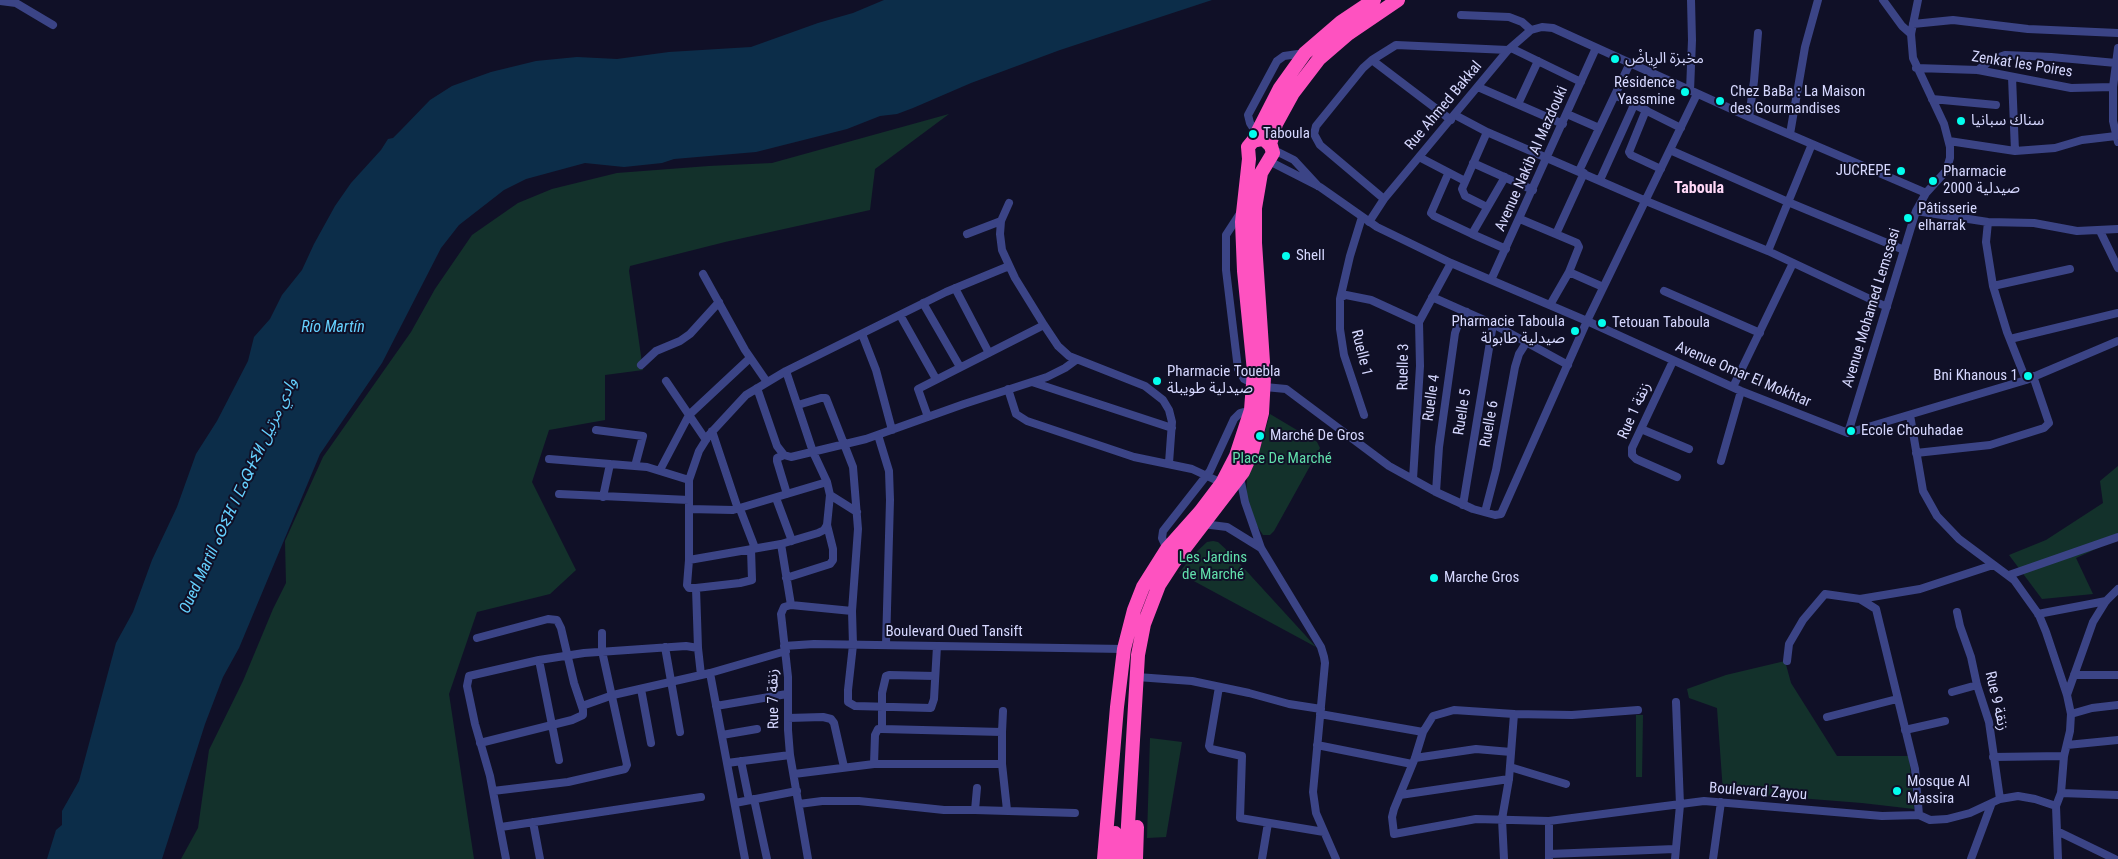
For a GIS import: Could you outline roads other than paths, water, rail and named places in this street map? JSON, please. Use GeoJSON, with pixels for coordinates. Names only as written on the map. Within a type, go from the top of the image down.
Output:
{"type":"FeatureCollection","features":[{"type":"Feature","properties":{"kind":"highway"},"geometry":{"type":"LineString","coordinates":[[1126,859],[1138,655],[1144,624],[1160,585],[1222,483],[1241,466],[1251,410],[1259,385],[1244,271],[1243,210],[1249,159],[1248,147],[1280,88],[1306,53],[1341,22],[1374,0]]}},
{"type":"Feature","properties":{"kind":"highway"},"geometry":{"type":"LineString","coordinates":[[1104,859],[1117,707],[1124,649],[1134,610],[1143,588],[1167,549],[1202,518],[1252,452],[1260,423],[1255,224],[1258,184],[1270,154],[1276,124],[1293,93],[1319,59],[1348,34],[1398,0]]}},
{"type":"Feature","properties":{"kind":"highway"},"geometry":{"type":"LineString","coordinates":[[1255,137],[1262,139],[1270,154]]}},
{"type":"Feature","properties":{"kind":"highway"},"geometry":{"type":"LineString","coordinates":[[1249,159],[1257,165],[1270,154]]}},
{"type":"Feature","properties":{"kind":"highway"},"geometry":{"type":"LineString","coordinates":[[1136,682],[1138,784],[1136,859]]}},
{"type":"Feature","properties":{"kind":"highway"},"geometry":{"type":"LineString","coordinates":[[1114,859],[1117,707]]}},
{"type":"Feature","properties":{"kind":"street"},"geometry":{"type":"LineString","coordinates":[[1259,385],[1286,389],[1365,450],[1389,466],[1436,492],[1462,505],[1485,512],[1497,515],[1504,511],[1587,321],[1681,128],[1694,92],[1691,0]]}},
{"type":"Feature","properties":{"kind":"street"},"geometry":{"type":"LineString","coordinates":[[1790,134],[1805,47],[1818,0]]}},
{"type":"Feature","properties":{"kind":"street"},"geometry":{"type":"LineString","coordinates":[[1883,0],[1902,26],[1911,34]]}},
{"type":"Feature","properties":{"kind":"street","name":"Avenue Mohamed Lemssasi"},"geometry":{"type":"LineString","coordinates":[[1848,433],[1916,211],[1926,193],[1946,171],[1950,158],[1949,141],[1944,124],[1916,68],[1913,58],[1911,34],[1918,0]]}},
{"type":"Feature","properties":{"kind":"street"},"geometry":{"type":"LineString","coordinates":[[0,1],[16,3],[53,26]]}},
{"type":"Feature","properties":{"kind":"street"},"geometry":{"type":"LineString","coordinates":[[1461,15],[1513,18],[1532,30],[1542,27],[1552,28],[1749,117],[1926,193]]}},
{"type":"Feature","properties":{"kind":"street"},"geometry":{"type":"LineString","coordinates":[[1913,24],[1953,20],[2028,29],[2118,34]]}},
{"type":"Feature","properties":{"kind":"street","name":"Rue Ahmed Bakkal"},"geometry":{"type":"LineString","coordinates":[[1369,222],[1384,200],[1419,157],[1510,49],[1532,30]]}},
{"type":"Feature","properties":{"kind":"street"},"geometry":{"type":"LineString","coordinates":[[1749,117],[1758,33]]}},
{"type":"Feature","properties":{"kind":"street"},"geometry":{"type":"LineString","coordinates":[[1384,200],[1320,145],[1314,134],[1316,126],[1372,60],[1389,48],[1400,45],[1510,49],[1582,82]]}},
{"type":"Feature","properties":{"kind":"street","name":"Avenue Nakib Al Mazdouki"},"geometry":{"type":"LineString","coordinates":[[1491,280],[1596,48]]}},
{"type":"Feature","properties":{"kind":"street"},"geometry":{"type":"LineString","coordinates":[[1949,141],[2015,151],[2056,148],[2082,140],[2117,139],[2113,88],[2118,48]]}},
{"type":"Feature","properties":{"kind":"street"},"geometry":{"type":"LineString","coordinates":[[1978,70],[1991,60],[2009,55],[2116,63]]}},
{"type":"Feature","properties":{"kind":"street"},"geometry":{"type":"LineString","coordinates":[[1372,60],[1453,118],[1768,251],[1887,307]]}},
{"type":"Feature","properties":{"kind":"street"},"geometry":{"type":"LineString","coordinates":[[1518,104],[1538,61]]}},
{"type":"Feature","properties":{"kind":"street"},"geometry":{"type":"LineString","coordinates":[[1556,234],[1599,128],[1630,63]]}},
{"type":"Feature","properties":{"kind":"street","name":"Zenkat les Poires"},"geometry":{"type":"LineString","coordinates":[[1916,68],[1978,70],[2071,88],[2113,88]]}},
{"type":"Feature","properties":{"kind":"street"},"geometry":{"type":"LineString","coordinates":[[2012,77],[2015,151]]}},
{"type":"Feature","properties":{"kind":"street"},"geometry":{"type":"LineString","coordinates":[[1478,87],[1563,124]]}},
{"type":"Feature","properties":{"kind":"street"},"geometry":{"type":"LineString","coordinates":[[1615,95],[1681,128]]}},
{"type":"Feature","properties":{"kind":"street"},"geometry":{"type":"LineString","coordinates":[[1932,99],[1996,105]]}},
{"type":"Feature","properties":{"kind":"street"},"geometry":{"type":"LineString","coordinates":[[1600,180],[1634,105]]}},
{"type":"Feature","properties":{"kind":"street"},"geometry":{"type":"LineString","coordinates":[[1646,110],[1629,152],[1631,155],[1661,169]]}},
{"type":"Feature","properties":{"kind":"street"},"geometry":{"type":"LineString","coordinates":[[1567,114],[1599,128]]}},
{"type":"Feature","properties":{"kind":"street"},"geometry":{"type":"LineString","coordinates":[[1487,132],[1462,189],[1463,194],[1488,207]]}},
{"type":"Feature","properties":{"kind":"street"},"geometry":{"type":"LineString","coordinates":[[1768,251],[1812,144]]}},
{"type":"Feature","properties":{"kind":"street"},"geometry":{"type":"LineString","coordinates":[[1670,150],[1904,250]]}},
{"type":"Feature","properties":{"kind":"street","name":"Avenue Omar El Mokhtar"},"geometry":{"type":"LineString","coordinates":[[1270,154],[1369,222],[1451,263],[1587,321],[1741,391],[1848,433]]}},
{"type":"Feature","properties":{"kind":"street","name":"Avenue Omar El Mokhtar"},"geometry":{"type":"LineString","coordinates":[[1270,154],[1294,160],[1320,187]]}},
{"type":"Feature","properties":{"kind":"street"},"geometry":{"type":"LineString","coordinates":[[1419,157],[1448,174],[1465,181]]}},
{"type":"Feature","properties":{"kind":"street"},"geometry":{"type":"LineString","coordinates":[[1472,163],[1533,190]]}},
{"type":"Feature","properties":{"kind":"street"},"geometry":{"type":"LineString","coordinates":[[1448,174],[1431,213],[1506,249]]}},
{"type":"Feature","properties":{"kind":"street"},"geometry":{"type":"LineString","coordinates":[[1472,234],[1505,177]]}},
{"type":"Feature","properties":{"kind":"street"},"geometry":{"type":"LineString","coordinates":[[1009,204],[1001,221],[1002,250],[1009,266],[1044,325],[1062,351],[1076,360],[1151,389],[1166,404],[1171,416],[1172,428],[1169,463]]}},
{"type":"Feature","properties":{"kind":"street"},"geometry":{"type":"LineString","coordinates":[[1916,211],[1988,222],[2026,223],[2078,231],[2118,229]]}},
{"type":"Feature","properties":{"kind":"street","name":"Ruelle 1"},"geometry":{"type":"LineString","coordinates":[[1362,217],[1350,256],[1341,296],[1341,342],[1364,415]]}},
{"type":"Feature","properties":{"kind":"street"},"geometry":{"type":"LineString","coordinates":[[1520,219],[1579,245],[1579,251],[1570,272],[1550,305]]}},
{"type":"Feature","properties":{"kind":"street"},"geometry":{"type":"LineString","coordinates":[[967,234],[1001,221]]}},
{"type":"Feature","properties":{"kind":"street"},"geometry":{"type":"LineString","coordinates":[[1916,453],[1990,445],[2044,428],[2049,424],[2030,378],[2010,338],[1993,286],[1986,242],[1988,222]]}},
{"type":"Feature","properties":{"kind":"street"},"geometry":{"type":"LineString","coordinates":[[2100,231],[2118,268]]}},
{"type":"Feature","properties":{"kind":"street","name":"Ruelle 3"},"geometry":{"type":"LineString","coordinates":[[1413,479],[1420,366],[1419,322],[1451,263]]}},
{"type":"Feature","properties":{"kind":"street"},"geometry":{"type":"LineString","coordinates":[[1733,387],[1793,263]]}},
{"type":"Feature","properties":{"kind":"street"},"geometry":{"type":"LineString","coordinates":[[712,431],[753,549],[752,580],[689,588],[687,585],[689,560],[688,480],[693,464],[706,440],[712,431],[736,403],[786,371],[923,303],[1009,266]]}},
{"type":"Feature","properties":{"kind":"street"},"geometry":{"type":"LineString","coordinates":[[1993,286],[2070,270]]}},
{"type":"Feature","properties":{"kind":"street"},"geometry":{"type":"LineString","coordinates":[[1570,272],[1603,287]]}},
{"type":"Feature","properties":{"kind":"street"},"geometry":{"type":"LineString","coordinates":[[703,274],[750,358],[767,382]]}},
{"type":"Feature","properties":{"kind":"street"},"geometry":{"type":"LineString","coordinates":[[955,288],[989,353]]}},
{"type":"Feature","properties":{"kind":"street"},"geometry":{"type":"LineString","coordinates":[[1664,291],[1760,333]]}},
{"type":"Feature","properties":{"kind":"street"},"geometry":{"type":"LineString","coordinates":[[1341,296],[1346,295],[1371,300],[1419,322]]}},
{"type":"Feature","properties":{"kind":"street"},"geometry":{"type":"LineString","coordinates":[[1432,297],[1493,324],[1568,365]]}},
{"type":"Feature","properties":{"kind":"street"},"geometry":{"type":"LineString","coordinates":[[641,365],[656,351],[680,341],[690,334],[719,302]]}},
{"type":"Feature","properties":{"kind":"street"},"geometry":{"type":"LineString","coordinates":[[923,303],[960,367]]}},
{"type":"Feature","properties":{"kind":"street","name":"Ruelle 4"},"geometry":{"type":"LineString","coordinates":[[1436,492],[1439,447],[1455,333],[1459,322],[1467,312]]}},
{"type":"Feature","properties":{"kind":"street"},"geometry":{"type":"LineString","coordinates":[[2010,338],[2118,313]]}},
{"type":"Feature","properties":{"kind":"street"},"geometry":{"type":"LineString","coordinates":[[900,315],[936,379]]}},
{"type":"Feature","properties":{"kind":"street","name":"Ruelle 5"},"geometry":{"type":"LineString","coordinates":[[1462,505],[1493,324]]}},
{"type":"Feature","properties":{"kind":"street"},"geometry":{"type":"LineString","coordinates":[[928,417],[918,388],[1044,325]]}},
{"type":"Feature","properties":{"kind":"street"},"geometry":{"type":"LineString","coordinates":[[862,334],[876,370],[892,430]]}},
{"type":"Feature","properties":{"kind":"street"},"geometry":{"type":"LineString","coordinates":[[1848,433],[2030,378],[2118,341]]}},
{"type":"Feature","properties":{"kind":"street","name":"Ruelle 6"},"geometry":{"type":"LineString","coordinates":[[1485,512],[1496,470],[1515,366],[1519,354],[1526,343]]}},
{"type":"Feature","properties":{"kind":"street"},"geometry":{"type":"LineString","coordinates":[[660,470],[689,415],[750,358]]}},
{"type":"Feature","properties":{"kind":"street"},"geometry":{"type":"LineString","coordinates":[[787,494],[777,458],[784,455],[792,457],[845,445],[878,435],[1056,373],[1076,360]]}},
{"type":"Feature","properties":{"kind":"street","name":"Rue 1 زنقة"},"geometry":{"type":"LineString","coordinates":[[1673,361],[1632,448],[1633,457],[1677,476]]}},
{"type":"Feature","properties":{"kind":"street"},"geometry":{"type":"LineString","coordinates":[[786,371],[812,452],[827,482],[830,495],[827,525],[833,549],[833,560],[830,564],[786,578]]}},
{"type":"Feature","properties":{"kind":"street"},"geometry":{"type":"LineString","coordinates":[[666,381],[706,440]]}},
{"type":"Feature","properties":{"kind":"street"},"geometry":{"type":"LineString","coordinates":[[1032,382],[1172,428]]}},
{"type":"Feature","properties":{"kind":"street"},"geometry":{"type":"LineString","coordinates":[[757,388],[777,446],[784,455]]}},
{"type":"Feature","properties":{"kind":"street"},"geometry":{"type":"LineString","coordinates":[[1008,389],[1014,408],[1020,418],[1134,457],[1169,463],[1208,475],[1222,483]]}},
{"type":"Feature","properties":{"kind":"street"},"geometry":{"type":"LineString","coordinates":[[1721,461],[1741,391]]}},
{"type":"Feature","properties":{"kind":"street"},"geometry":{"type":"LineString","coordinates":[[798,405],[826,398],[853,466],[858,529],[852,611],[853,645],[848,702],[855,706],[931,708],[934,699],[937,646]]}},
{"type":"Feature","properties":{"kind":"street"},"geometry":{"type":"LineString","coordinates":[[1167,549],[1162,538],[1163,531],[1208,475],[1234,419],[1240,413],[1251,410]]}},
{"type":"Feature","properties":{"kind":"street"},"geometry":{"type":"LineString","coordinates":[[1910,415],[1923,491],[1937,516],[1950,531],[1993,565],[2009,575],[2038,614],[2046,632],[2067,695],[2071,714],[2064,756],[2061,793],[2056,806],[2058,859]]}},
{"type":"Feature","properties":{"kind":"street"},"geometry":{"type":"LineString","coordinates":[[1641,429],[1689,449]]}},
{"type":"Feature","properties":{"kind":"street"},"geometry":{"type":"LineString","coordinates":[[596,430],[644,436],[635,466]]}},
{"type":"Feature","properties":{"kind":"street"},"geometry":{"type":"LineString","coordinates":[[878,435],[888,472],[890,500],[886,645]]}},
{"type":"Feature","properties":{"kind":"street"},"geometry":{"type":"LineString","coordinates":[[549,459],[635,466],[660,470],[688,480]]}},
{"type":"Feature","properties":{"kind":"street"},"geometry":{"type":"LineString","coordinates":[[604,497],[610,464]]}},
{"type":"Feature","properties":{"kind":"street"},"geometry":{"type":"LineString","coordinates":[[1241,466],[1245,502],[1261,548],[1321,647],[1325,663],[1313,792],[1316,813],[1336,859]]}},
{"type":"Feature","properties":{"kind":"street"},"geometry":{"type":"LineString","coordinates":[[689,509],[712,511],[739,509],[827,482]]}},
{"type":"Feature","properties":{"kind":"street"},"geometry":{"type":"LineString","coordinates":[[559,494],[689,500]]}},
{"type":"Feature","properties":{"kind":"street"},"geometry":{"type":"LineString","coordinates":[[830,495],[857,512]]}},
{"type":"Feature","properties":{"kind":"street"},"geometry":{"type":"LineString","coordinates":[[776,498],[792,541]]}},
{"type":"Feature","properties":{"kind":"street"},"geometry":{"type":"LineString","coordinates":[[1202,518],[1227,527],[1261,548]]}},
{"type":"Feature","properties":{"kind":"street"},"geometry":{"type":"LineString","coordinates":[[689,560],[781,544],[818,533],[824,530],[827,525]]}},
{"type":"Feature","properties":{"kind":"street"},"geometry":{"type":"LineString","coordinates":[[2009,575],[2118,537]]}},
{"type":"Feature","properties":{"kind":"street"},"geometry":{"type":"LineString","coordinates":[[781,544],[791,606],[852,611]]}},
{"type":"Feature","properties":{"kind":"street"},"geometry":{"type":"LineString","coordinates":[[1787,661],[1789,644],[1803,620],[1825,594],[1860,599],[1920,589],[1993,565]]}},
{"type":"Feature","properties":{"kind":"street"},"geometry":{"type":"LineString","coordinates":[[696,588],[701,675]]}},
{"type":"Feature","properties":{"kind":"street"},"geometry":{"type":"LineString","coordinates":[[2067,695],[2090,629],[2106,601],[2118,589]]}},
{"type":"Feature","properties":{"kind":"street"},"geometry":{"type":"LineString","coordinates":[[1860,599],[1876,609],[1890,660],[1897,698],[1915,769],[1919,815]]}},
{"type":"Feature","properties":{"kind":"street"},"geometry":{"type":"LineString","coordinates":[[2038,614],[2106,601]]}},
{"type":"Feature","properties":{"kind":"street","name":"Rue 7 زنقة"},"geometry":{"type":"LineString","coordinates":[[791,606],[784,607],[782,614],[790,755],[808,859]]}},
{"type":"Feature","properties":{"kind":"street","name":"Rue 9 زنقة"},"geometry":{"type":"LineString","coordinates":[[1957,612],[1989,722],[2000,799]]}},
{"type":"Feature","properties":{"kind":"street"},"geometry":{"type":"LineString","coordinates":[[477,638],[554,619],[561,628],[583,713],[579,718],[480,743]]}},
{"type":"Feature","properties":{"kind":"street"},"geometry":{"type":"LineString","coordinates":[[493,791],[568,782],[625,769],[627,764],[602,651],[602,634]]}},
{"type":"Feature","properties":{"kind":"street","name":"Boulevard Oued Tansift"},"geometry":{"type":"LineString","coordinates":[[582,706],[613,694],[710,673],[785,649],[814,644],[1124,649]]}},
{"type":"Feature","properties":{"kind":"street"},"geometry":{"type":"LineString","coordinates":[[506,859],[501,826],[467,686],[469,676],[539,660],[602,651],[693,646],[698,648]]}},
{"type":"Feature","properties":{"kind":"street"},"geometry":{"type":"LineString","coordinates":[[665,647],[680,732]]}},
{"type":"Feature","properties":{"kind":"street"},"geometry":{"type":"LineString","coordinates":[[539,660],[560,760]]}},
{"type":"Feature","properties":{"kind":"street"},"geometry":{"type":"LineString","coordinates":[[710,673],[745,859]]}},
{"type":"Feature","properties":{"kind":"street"},"geometry":{"type":"LineString","coordinates":[[2074,676],[2118,675]]}},
{"type":"Feature","properties":{"kind":"street"},"geometry":{"type":"LineString","coordinates":[[882,729],[882,707],[886,676],[936,676]]}},
{"type":"Feature","properties":{"kind":"street"},"geometry":{"type":"LineString","coordinates":[[1136,682],[1192,681],[1320,711],[1423,732]]}},
{"type":"Feature","properties":{"kind":"street"},"geometry":{"type":"LineString","coordinates":[[1952,692],[1977,685]]}},
{"type":"Feature","properties":{"kind":"street"},"geometry":{"type":"LineString","coordinates":[[1219,686],[1210,748],[1242,756],[1240,818],[1324,832]]}},
{"type":"Feature","properties":{"kind":"street"},"geometry":{"type":"LineString","coordinates":[[641,689],[651,743]]}},
{"type":"Feature","properties":{"kind":"street"},"geometry":{"type":"LineString","coordinates":[[716,706],[787,694]]}},
{"type":"Feature","properties":{"kind":"street"},"geometry":{"type":"LineString","coordinates":[[1827,717],[1897,698]]}},
{"type":"Feature","properties":{"kind":"street"},"geometry":{"type":"LineString","coordinates":[[1674,859],[1680,805],[1676,702]]}},
{"type":"Feature","properties":{"kind":"street"},"geometry":{"type":"LineString","coordinates":[[2071,714],[2092,708],[2118,705]]}},
{"type":"Feature","properties":{"kind":"street"},"geometry":{"type":"LineString","coordinates":[[1003,710],[1002,764],[1007,810]]}},
{"type":"Feature","properties":{"kind":"street"},"geometry":{"type":"LineString","coordinates":[[1400,795],[1423,732],[1433,716],[1454,710],[1572,715],[1638,710]]}},
{"type":"Feature","properties":{"kind":"street"},"geometry":{"type":"LineString","coordinates":[[1504,859],[1502,819],[1509,779],[1514,714]]}},
{"type":"Feature","properties":{"kind":"street"},"geometry":{"type":"LineString","coordinates":[[788,718],[823,717],[831,719],[834,724],[844,767]]}},
{"type":"Feature","properties":{"kind":"street"},"geometry":{"type":"LineString","coordinates":[[1905,730],[1945,720]]}},
{"type":"Feature","properties":{"kind":"street"},"geometry":{"type":"LineString","coordinates":[[722,735],[758,729]]}},
{"type":"Feature","properties":{"kind":"street"},"geometry":{"type":"LineString","coordinates":[[874,764],[875,735],[878,730],[882,729],[1002,732]]}},
{"type":"Feature","properties":{"kind":"street"},"geometry":{"type":"LineString","coordinates":[[2067,744],[2118,740]]}},
{"type":"Feature","properties":{"kind":"street"},"geometry":{"type":"LineString","coordinates":[[1317,745],[1414,761],[1476,749],[1511,752]]}},
{"type":"Feature","properties":{"kind":"street"},"geometry":{"type":"LineString","coordinates":[[727,763],[790,755]]}},
{"type":"Feature","properties":{"kind":"street"},"geometry":{"type":"LineString","coordinates":[[1993,757],[2064,756]]}},
{"type":"Feature","properties":{"kind":"street"},"geometry":{"type":"LineString","coordinates":[[741,761],[767,859]]}},
{"type":"Feature","properties":{"kind":"street"},"geometry":{"type":"LineString","coordinates":[[794,774],[874,764],[1002,764]]}},
{"type":"Feature","properties":{"kind":"street"},"geometry":{"type":"LineString","coordinates":[[1510,767],[1566,784]]}},
{"type":"Feature","properties":{"kind":"street"},"geometry":{"type":"LineString","coordinates":[[1400,795],[1509,779]]}},
{"type":"Feature","properties":{"kind":"street"},"geometry":{"type":"LineString","coordinates":[[975,810],[977,788]]}},
{"type":"Feature","properties":{"kind":"street"},"geometry":{"type":"LineString","coordinates":[[735,802],[797,791]]}},
{"type":"Feature","properties":{"kind":"street"},"geometry":{"type":"LineString","coordinates":[[2061,793],[2118,795]]}},
{"type":"Feature","properties":{"kind":"street","name":"Boulevard Zayou"},"geometry":{"type":"LineString","coordinates":[[1400,795],[1392,817],[1394,834],[1455,822],[1502,819],[1548,821],[1704,801],[1882,816],[1919,815],[1930,820],[1947,819],[1970,813],[2000,799],[2018,796],[2056,806]]}},
{"type":"Feature","properties":{"kind":"street"},"geometry":{"type":"LineString","coordinates":[[501,826],[700,797]]}},
{"type":"Feature","properties":{"kind":"street"},"geometry":{"type":"LineString","coordinates":[[799,804],[822,801],[860,801],[944,810],[1075,813]]}},
{"type":"Feature","properties":{"kind":"street"},"geometry":{"type":"LineString","coordinates":[[1713,859],[1721,802]]}},
{"type":"Feature","properties":{"kind":"street"},"geometry":{"type":"LineString","coordinates":[[1972,859],[1990,805]]}},
{"type":"Feature","properties":{"kind":"street"},"geometry":{"type":"LineString","coordinates":[[1548,821],[1549,856],[1676,850]]}},
{"type":"Feature","properties":{"kind":"street"},"geometry":{"type":"LineString","coordinates":[[533,822],[540,859]]}},
{"type":"Feature","properties":{"kind":"street"},"geometry":{"type":"LineString","coordinates":[[1262,859],[1268,823]]}},
{"type":"Feature","properties":{"kind":"street"},"geometry":{"type":"LineString","coordinates":[[2057,831],[2115,859]]}},
{"type":"Feature","properties":{"kind":"water","name":"Río Martín"},"geometry":{"type":"Polygon","coordinates":[[[884,0],[1212,0],[1060,50],[971,83],[897,114],[880,116],[847,129],[756,152],[674,159],[662,163],[624,167],[585,163],[526,179],[504,190],[459,225],[441,248],[382,363],[320,454],[239,648],[223,677],[205,724],[162,859],[47,859],[56,830],[62,825],[62,811],[79,781],[116,643],[133,612],[152,560],[177,507],[196,454],[217,421],[248,361],[254,337],[270,319],[282,295],[302,270],[335,206],[351,183],[381,150],[388,139],[393,138],[430,100],[452,86],[491,72],[536,61],[577,57],[617,59],[669,52],[751,47],[818,23],[853,13],[884,0]]]}},
{"type":"Feature","properties":{"kind":"place","name":"مخبزة الرِياضْ"},"geometry":{"type":"Point","coordinates":[1615,59]}},
{"type":"Feature","properties":{"kind":"place","name":"Résidence Yassmine"},"geometry":{"type":"Point","coordinates":[1685,92]}},
{"type":"Feature","properties":{"kind":"place","name":"Chez BaBa : La Maison des Gourmandises"},"geometry":{"type":"Point","coordinates":[1720,101]}},
{"type":"Feature","properties":{"kind":"place","name":"سناك سبانيا"},"geometry":{"type":"Point","coordinates":[1961,121]}},
{"type":"Feature","properties":{"kind":"place","name":"Taboula"},"geometry":{"type":"Point","coordinates":[1253,134]}},
{"type":"Feature","properties":{"kind":"place","name":"JUCREPE"},"geometry":{"type":"Point","coordinates":[1901,171]}},
{"type":"Feature","properties":{"kind":"place","name":"Pharmacie 2000 صيدلية"},"geometry":{"type":"Point","coordinates":[1933,181]}},
{"type":"Feature","properties":{"kind":"place","name":"Pâtisserie elharrak"},"geometry":{"type":"Point","coordinates":[1908,218]}},
{"type":"Feature","properties":{"kind":"place","name":"Shell"},"geometry":{"type":"Point","coordinates":[1286,256]}},
{"type":"Feature","properties":{"kind":"place","name":"Tetouan Taboula"},"geometry":{"type":"Point","coordinates":[1602,323]}},
{"type":"Feature","properties":{"kind":"place","name":"Pharmacie Taboula صيدلية طابولة"},"geometry":{"type":"Point","coordinates":[1575,331]}},
{"type":"Feature","properties":{"kind":"place","name":"Bni Khanous 1"},"geometry":{"type":"Point","coordinates":[2028,376]}},
{"type":"Feature","properties":{"kind":"place","name":"Pharmacie Touebla صيدلية طويبلة"},"geometry":{"type":"Point","coordinates":[1157,381]}},
{"type":"Feature","properties":{"kind":"place","name":"Ecole Chouhadae"},"geometry":{"type":"Point","coordinates":[1851,431]}},
{"type":"Feature","properties":{"kind":"place","name":"Marché De Gros"},"geometry":{"type":"Point","coordinates":[1260,436]}},
{"type":"Feature","properties":{"kind":"place","name":"Marche Gros"},"geometry":{"type":"Point","coordinates":[1434,578]}},
{"type":"Feature","properties":{"kind":"place","name":"Mosque Al Massira"},"geometry":{"type":"Point","coordinates":[1897,791]}},
{"type":"Feature","properties":{"kind":"district","name":"Taboula"},"geometry":{"type":"Point","coordinates":[1699,189]}},
{"type":"Feature","properties":{"kind":"park label","name":"Place De Marché"},"geometry":{"type":"Point","coordinates":[1282,459]}},
{"type":"Feature","properties":{"kind":"park label","name":"Les Jardins de Marché"},"geometry":{"type":"Point","coordinates":[1213,566]}},
{"type":"Feature","properties":{"kind":"water label","name":"Oued Martil ⴰⵙⵉⴼ ⵏ ⵎⴰⵕⵜⵉⵍ وادي مرتيل"},"geometry":{"type":"Point","coordinates":[239,496]}}]}
